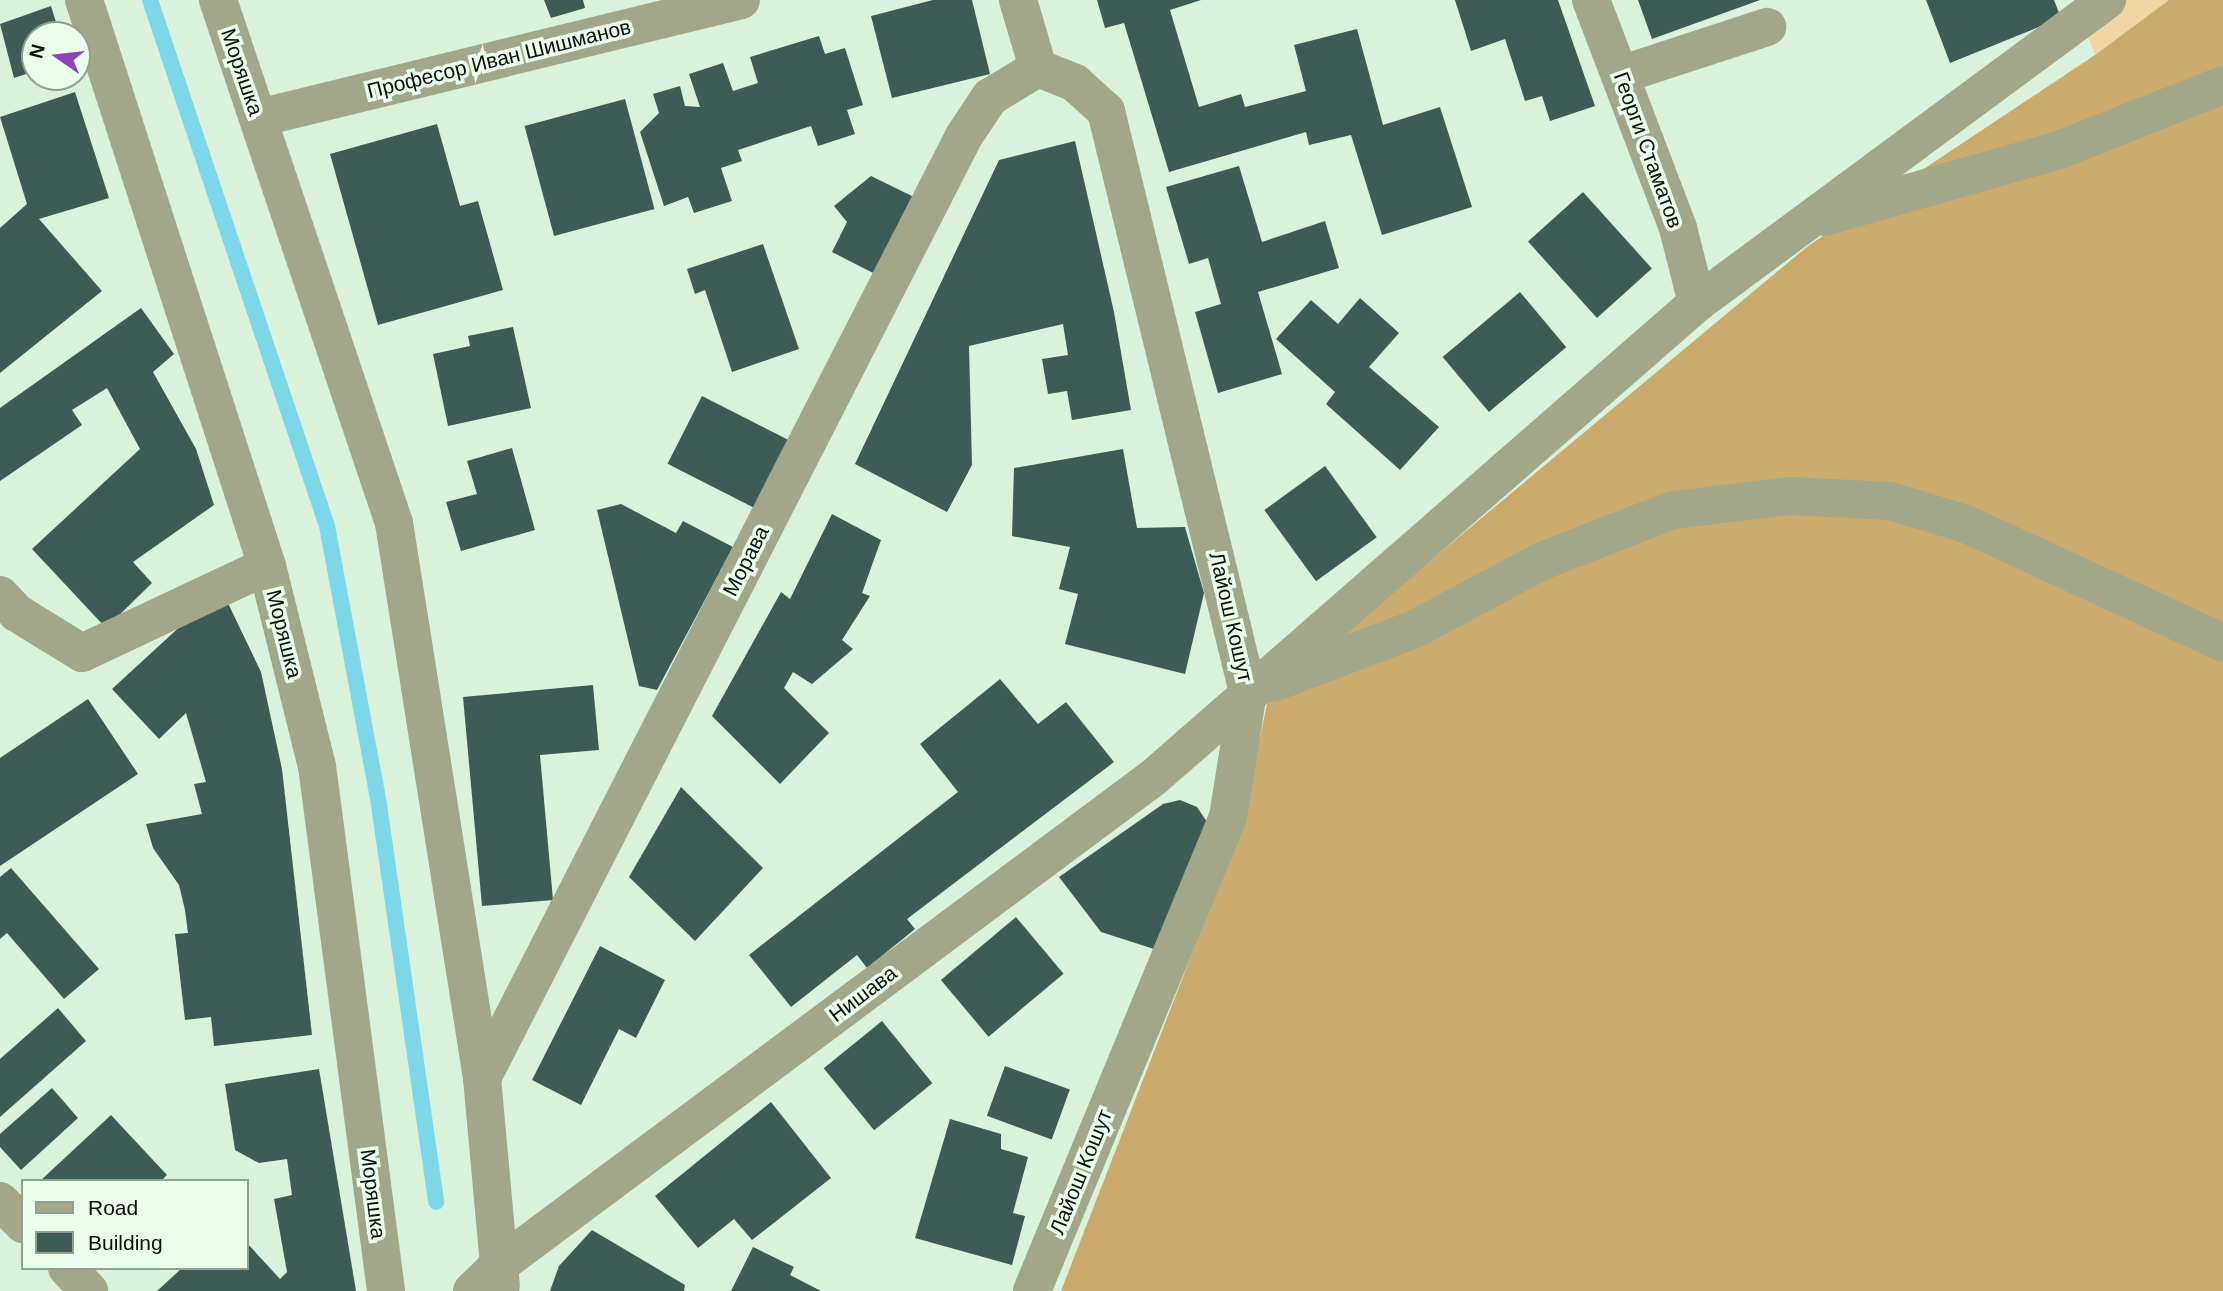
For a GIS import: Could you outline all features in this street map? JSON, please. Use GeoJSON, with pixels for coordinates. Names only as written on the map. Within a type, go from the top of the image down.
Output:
{"type":"FeatureCollection","features":[{"type":"Feature","properties":{"kind":"street","name":"Моряшка"},"geometry":{"type":"LineString","coordinates":[[84,0],[267,566],[317,766],[386,1291]]}},
{"type":"Feature","properties":{"kind":"street","name":"Моряшка"},"geometry":{"type":"LineString","coordinates":[[218,0],[394,523],[482,1078],[491,1283]]}},
{"type":"Feature","properties":{"kind":"street","name":"Професор Иван Шишманов"},"geometry":{"type":"LineString","coordinates":[[258,118],[741,0]]}},
{"type":"Feature","properties":{"kind":"street"},"geometry":{"type":"LineString","coordinates":[[1018,0],[1038,68]]}},
{"type":"Feature","properties":{"kind":"street","name":"Георги Стаматов"},"geometry":{"type":"LineString","coordinates":[[1591,0],[1678,228],[1697,303]]}},
{"type":"Feature","properties":{"kind":"street","name":"Нишава"},"geometry":{"type":"LineString","coordinates":[[491,1283],[1154,777],[1248,692],[1697,303],[2107,0]]}},
{"type":"Feature","properties":{"kind":"street"},"geometry":{"type":"LineString","coordinates":[[1620,75],[1767,27]]}},
{"type":"Feature","properties":{"kind":"street","name":"Лайош Кошут"},"geometry":{"type":"LineString","coordinates":[[1032,1291],[1228,817],[1248,692],[1106,111],[1075,83],[1038,68]]}},
{"type":"Feature","properties":{"kind":"street","name":"Морава"},"geometry":{"type":"LineString","coordinates":[[482,1078],[964,136],[990,97],[1038,68]]}},
{"type":"Feature","properties":{"kind":"street"},"geometry":{"type":"LineString","coordinates":[[1802,224],[2059,150],[2162,106],[2223,85]]}},
{"type":"Feature","properties":{"kind":"street"},"geometry":{"type":"LineString","coordinates":[[1248,692],[1415,629],[1542,561],[1673,510],[1791,496],[1890,501],[1966,524],[2223,643]]}},
{"type":"Feature","properties":{"kind":"street"},"geometry":{"type":"LineString","coordinates":[[6,612],[82,653],[267,566]]}},
{"type":"Feature","properties":{"kind":"street"},"geometry":{"type":"LineString","coordinates":[[0,1201],[21,1222]]}},
{"type":"Feature","properties":{"kind":"street"},"geometry":{"type":"LineString","coordinates":[[69,1270],[89,1291]]}},
{"type":"Feature","properties":{"kind":"shaded area"},"geometry":{"type":"Polygon","coordinates":[[[2073,0],[2169,0],[2095,55],[2073,0]]]}},
{"type":"Feature","properties":{"kind":"shaded area"},"geometry":{"type":"Polygon","coordinates":[[[2169,0],[2223,0],[2223,1291],[1061,1291],[1240,830],[1269,695],[1808,246],[2095,55],[2169,0]]]}},
{"type":"Feature","properties":{"kind":"building"},"geometry":{"type":"Polygon","coordinates":[[[544,0],[583,0],[585,8],[551,18],[544,0]]]}},
{"type":"Feature","properties":{"kind":"building"},"geometry":{"type":"Polygon","coordinates":[[[933,0],[972,0],[990,74],[892,98],[871,16],[933,0]]]}},
{"type":"Feature","properties":{"kind":"building"},"geometry":{"type":"Polygon","coordinates":[[[1097,0],[1201,0],[1170,10],[1199,107],[1241,94],[1245,107],[1306,91],[1294,45],[1357,29],[1383,125],[1440,107],[1472,207],[1382,235],[1351,135],[1309,145],[1306,132],[1169,172],[1124,23],[1105,28],[1097,0]]]}},
{"type":"Feature","properties":{"kind":"building"},"geometry":{"type":"Polygon","coordinates":[[[1455,0],[1558,0],[1595,106],[1550,121],[1542,96],[1525,101],[1505,39],[1471,51],[1455,0]]]}},
{"type":"Feature","properties":{"kind":"building"},"geometry":{"type":"Polygon","coordinates":[[[1638,0],[1760,0],[1652,39],[1638,0]]]}},
{"type":"Feature","properties":{"kind":"building"},"geometry":{"type":"Polygon","coordinates":[[[1926,0],[2054,0],[2061,18],[1950,63],[1926,0]]]}},
{"type":"Feature","properties":{"kind":"building"},"geometry":{"type":"Polygon","coordinates":[[[51,6],[56,21],[21,21],[21,76],[14,78],[0,24],[51,6]]]}},
{"type":"Feature","properties":{"kind":"building"},"geometry":{"type":"Polygon","coordinates":[[[819,36],[825,54],[845,48],[863,105],[847,110],[855,134],[818,146],[811,126],[738,150],[742,161],[721,168],[732,201],[694,213],[688,197],[664,206],[640,132],[659,113],[653,94],[680,86],[685,106],[700,107],[689,74],[723,63],[733,91],[758,83],[750,57],[819,36]]]}},
{"type":"Feature","properties":{"kind":"building"},"geometry":{"type":"Polygon","coordinates":[[[75,92],[109,198],[39,219],[102,291],[0,373],[0,228],[27,204],[0,117],[75,92]]]}},
{"type":"Feature","properties":{"kind":"building"},"geometry":{"type":"Polygon","coordinates":[[[625,99],[655,209],[554,236],[525,126],[625,99]]]}},
{"type":"Feature","properties":{"kind":"building"},"geometry":{"type":"Polygon","coordinates":[[[437,124],[460,206],[478,201],[503,290],[378,325],[330,154],[437,124]]]}},
{"type":"Feature","properties":{"kind":"building"},"geometry":{"type":"Polygon","coordinates":[[[1075,141],[1114,312],[1131,410],[1072,420],[1067,391],[1048,394],[1042,359],[1068,355],[1063,324],[969,346],[972,465],[947,512],[855,464],[999,160],[1075,141]]]}},
{"type":"Feature","properties":{"kind":"building"},"geometry":{"type":"Polygon","coordinates":[[[1239,166],[1262,242],[1325,221],[1339,268],[1258,292],[1282,374],[1218,393],[1195,312],[1221,304],[1208,258],[1189,264],[1166,187],[1239,166]]]}},
{"type":"Feature","properties":{"kind":"building"},"geometry":{"type":"Polygon","coordinates":[[[871,176],[916,198],[877,275],[832,252],[847,222],[834,206],[871,176]]]}},
{"type":"Feature","properties":{"kind":"building"},"geometry":{"type":"Polygon","coordinates":[[[1583,192],[1652,269],[1597,318],[1528,242],[1583,192]]]}},
{"type":"Feature","properties":{"kind":"building"},"geometry":{"type":"Polygon","coordinates":[[[763,244],[799,349],[732,372],[705,290],[695,294],[687,269],[763,244]]]}},
{"type":"Feature","properties":{"kind":"building"},"geometry":{"type":"Polygon","coordinates":[[[1520,292],[1566,347],[1489,412],[1443,357],[1520,292]]]}},
{"type":"Feature","properties":{"kind":"building"},"geometry":{"type":"Polygon","coordinates":[[[1360,298],[1399,333],[1369,367],[1439,427],[1400,470],[1326,404],[1335,392],[1276,339],[1311,300],[1338,324],[1360,298]]]}},
{"type":"Feature","properties":{"kind":"building"},"geometry":{"type":"Polygon","coordinates":[[[141,308],[174,354],[153,372],[196,449],[214,505],[133,562],[152,583],[106,628],[32,549],[140,449],[107,388],[72,410],[82,425],[0,481],[0,408],[141,308]]]}},
{"type":"Feature","properties":{"kind":"building"},"geometry":{"type":"Polygon","coordinates":[[[513,327],[531,408],[448,426],[433,354],[470,346],[468,336],[513,327]]]}},
{"type":"Feature","properties":{"kind":"building"},"geometry":{"type":"Polygon","coordinates":[[[702,396],[788,440],[754,508],[667,464],[702,396]]]}},
{"type":"Feature","properties":{"kind":"building"},"geometry":{"type":"Polygon","coordinates":[[[512,448],[535,530],[461,551],[446,502],[477,494],[467,461],[512,448]]]}},
{"type":"Feature","properties":{"kind":"building"},"geometry":{"type":"Polygon","coordinates":[[[1123,449],[1137,528],[1185,527],[1204,593],[1185,674],[1065,644],[1078,594],[1059,589],[1070,547],[1012,536],[1014,468],[1123,449]]]}},
{"type":"Feature","properties":{"kind":"building"},"geometry":{"type":"Polygon","coordinates":[[[1325,466],[1377,537],[1316,581],[1264,510],[1325,466]]]}},
{"type":"Feature","properties":{"kind":"building"},"geometry":{"type":"Polygon","coordinates":[[[621,504],[676,533],[683,521],[733,547],[657,690],[639,686],[597,510],[621,504]]]}},
{"type":"Feature","properties":{"kind":"building"},"geometry":{"type":"Polygon","coordinates":[[[832,514],[881,540],[862,593],[870,596],[842,640],[853,649],[812,684],[793,672],[784,688],[829,733],[780,784],[712,716],[781,592],[790,599],[832,514]]]}},
{"type":"Feature","properties":{"kind":"building"},"geometry":{"type":"Polygon","coordinates":[[[225,597],[261,672],[282,769],[312,1035],[214,1046],[211,1017],[185,1020],[175,934],[188,933],[185,910],[179,885],[153,848],[146,824],[202,814],[194,784],[206,782],[186,713],[159,739],[112,689],[198,610],[225,597]]]}},
{"type":"Feature","properties":{"kind":"building"},"geometry":{"type":"Polygon","coordinates":[[[1000,679],[1038,724],[1066,702],[1114,762],[907,919],[915,929],[867,968],[857,955],[791,1007],[749,955],[958,792],[920,744],[1000,679]]]}},
{"type":"Feature","properties":{"kind":"building"},"geometry":{"type":"Polygon","coordinates":[[[593,685],[599,750],[540,755],[553,900],[482,906],[463,697],[593,685]]]}},
{"type":"Feature","properties":{"kind":"building"},"geometry":{"type":"Polygon","coordinates":[[[88,699],[138,774],[0,866],[0,758],[88,699]]]}},
{"type":"Feature","properties":{"kind":"building"},"geometry":{"type":"Polygon","coordinates":[[[681,787],[763,868],[695,941],[629,877],[681,787]]]}},
{"type":"Feature","properties":{"kind":"building"},"geometry":{"type":"Polygon","coordinates":[[[1180,800],[1197,807],[1207,822],[1157,950],[1101,932],[1059,877],[1163,804],[1180,800]]]}},
{"type":"Feature","properties":{"kind":"building"},"geometry":{"type":"Polygon","coordinates":[[[11,868],[99,969],[64,999],[7,933],[0,939],[0,877],[11,868]]]}},
{"type":"Feature","properties":{"kind":"building"},"geometry":{"type":"Polygon","coordinates":[[[1016,917],[1064,974],[988,1037],[941,980],[1016,917]]]}},
{"type":"Feature","properties":{"kind":"building"},"geometry":{"type":"Polygon","coordinates":[[[600,946],[665,980],[636,1038],[619,1029],[581,1105],[532,1080],[600,946]]]}},
{"type":"Feature","properties":{"kind":"building"},"geometry":{"type":"Polygon","coordinates":[[[58,1008],[86,1041],[0,1117],[0,1059],[58,1008]]]}},
{"type":"Feature","properties":{"kind":"building"},"geometry":{"type":"Polygon","coordinates":[[[882,1021],[932,1083],[874,1130],[824,1068],[882,1021]]]}},
{"type":"Feature","properties":{"kind":"building"},"geometry":{"type":"Polygon","coordinates":[[[1005,1066],[1070,1090],[1052,1139],[987,1116],[1005,1066]]]}},
{"type":"Feature","properties":{"kind":"building"},"geometry":{"type":"Polygon","coordinates":[[[319,1069],[356,1291],[157,1291],[180,1270],[248,1270],[248,1244],[280,1279],[287,1272],[274,1199],[292,1195],[287,1159],[259,1163],[235,1150],[225,1084],[319,1069]]]}},
{"type":"Feature","properties":{"kind":"building"},"geometry":{"type":"Polygon","coordinates":[[[52,1088],[78,1118],[21,1170],[0,1147],[0,1134],[52,1088]]]}},
{"type":"Feature","properties":{"kind":"building"},"geometry":{"type":"Polygon","coordinates":[[[771,1102],[831,1178],[752,1240],[734,1219],[698,1248],[655,1196],[771,1102]]]}},
{"type":"Feature","properties":{"kind":"building"},"geometry":{"type":"Polygon","coordinates":[[[111,1115],[167,1175],[163,1179],[42,1179],[111,1115]]]}},
{"type":"Feature","properties":{"kind":"building"},"geometry":{"type":"Polygon","coordinates":[[[950,1119],[1001,1134],[1001,1149],[1028,1157],[1013,1213],[1025,1216],[1012,1265],[915,1238],[950,1119]]]}},
{"type":"Feature","properties":{"kind":"building"},"geometry":{"type":"Polygon","coordinates":[[[592,1230],[685,1285],[684,1291],[550,1291],[559,1266],[592,1230]]]}},
{"type":"Feature","properties":{"kind":"building"},"geometry":{"type":"Polygon","coordinates":[[[753,1247],[794,1267],[790,1275],[821,1291],[731,1291],[753,1247]]]}},
{"type":"Feature","properties":{"kind":"waterway"},"geometry":{"type":"LineString","coordinates":[[150,0],[327,526],[379,805],[436,1202]]}}]}
